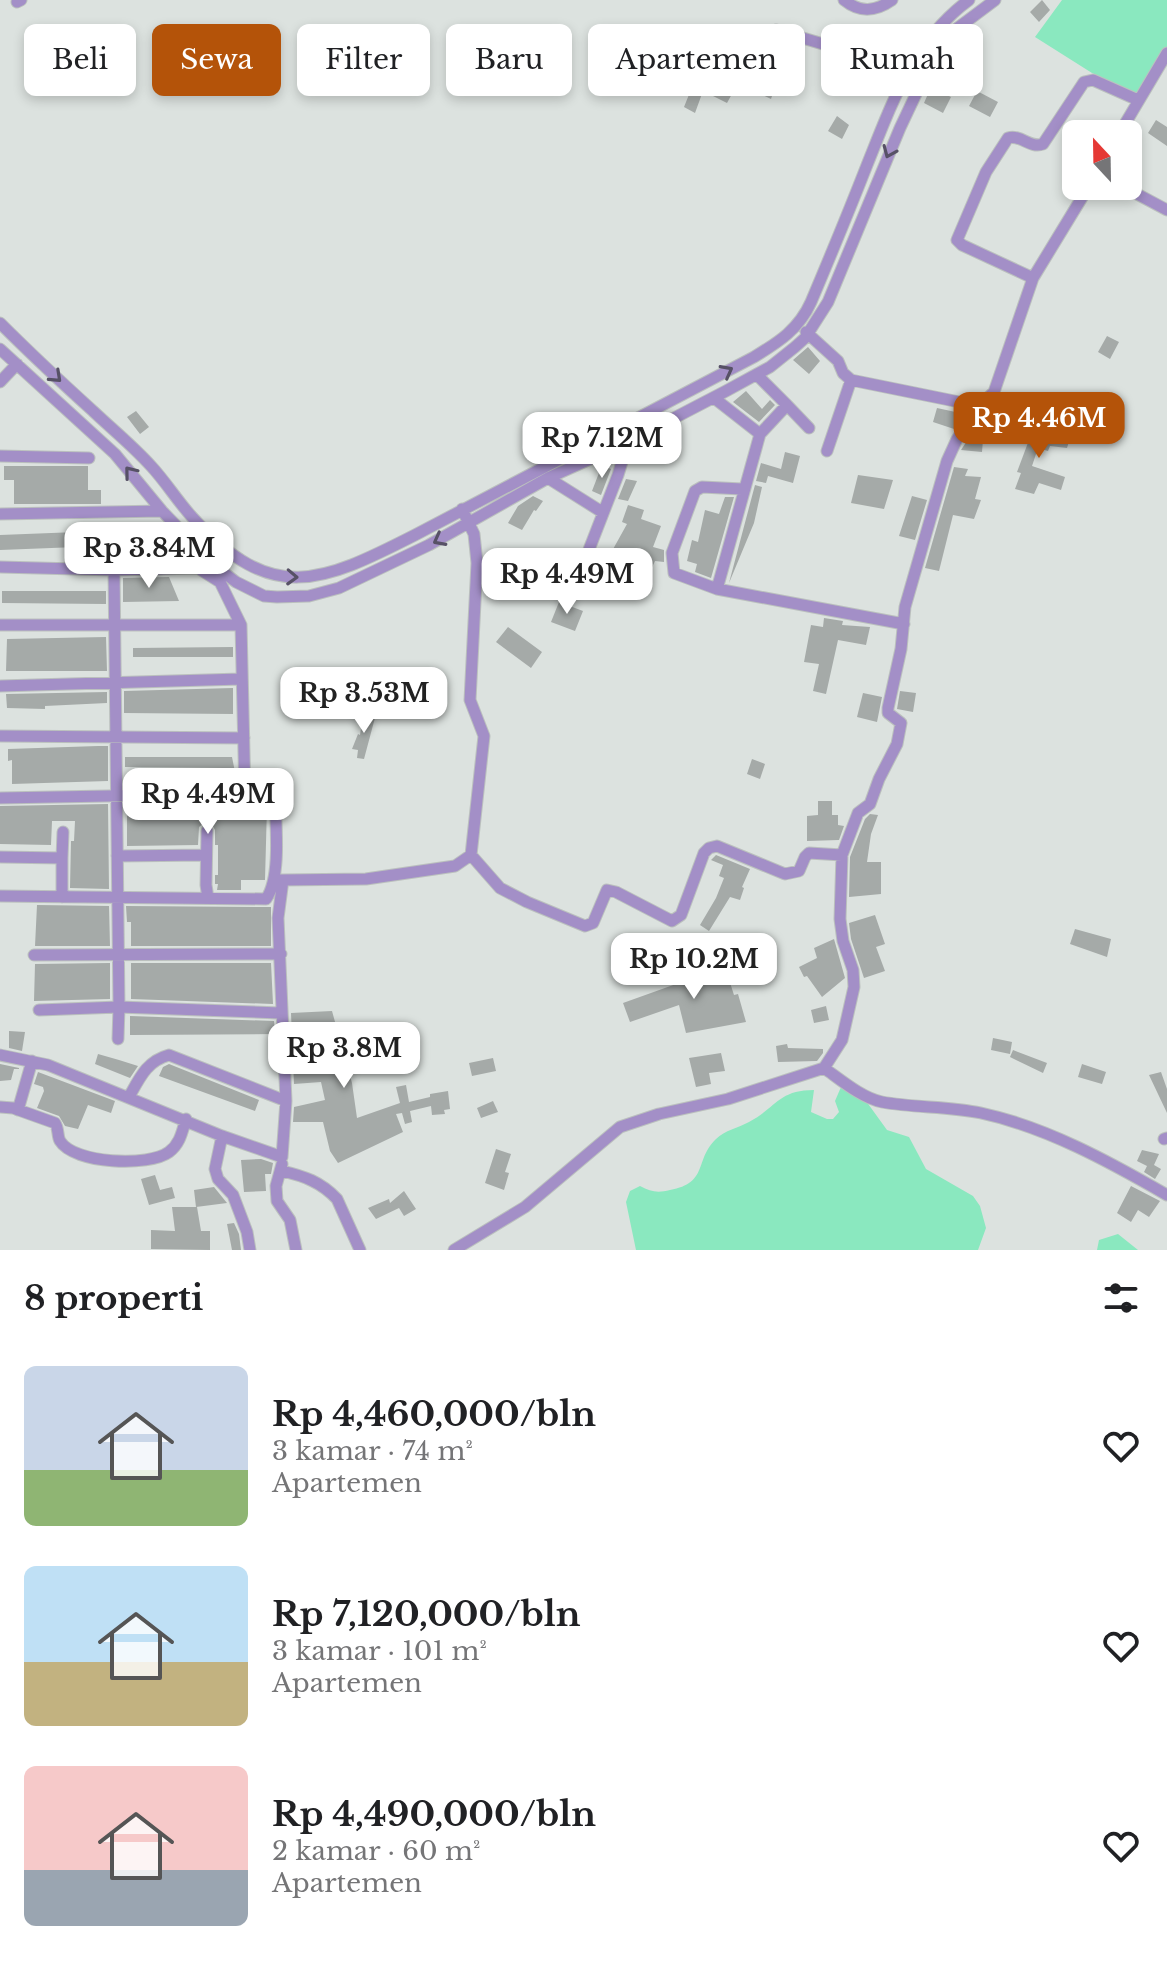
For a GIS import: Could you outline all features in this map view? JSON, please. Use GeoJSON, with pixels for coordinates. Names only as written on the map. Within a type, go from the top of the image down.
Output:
{"type":"FeatureCollection","features":[{"type":"Feature","properties":{"kind":"street"},"geometry":{"type":"LineString","coordinates":[[844,0],[852,6],[869,10],[880,8],[892,0]]}},
{"type":"Feature","properties":{"kind":"street"},"geometry":{"type":"LineString","coordinates":[[956,24],[970,5],[995,0]]}},
{"type":"Feature","properties":{"kind":"street"},"geometry":{"type":"LineString","coordinates":[[1127,120],[1167,53]]}},
{"type":"Feature","properties":{"kind":"street"},"geometry":{"type":"LineString","coordinates":[[1033,278],[957,240],[986,172],[1008,138],[1015,136],[1034,146],[1043,144],[1084,82],[1093,80],[1138,100]]}},
{"type":"Feature","properties":{"kind":"street"},"geometry":{"type":"LineString","coordinates":[[0,323],[151,466],[212,539],[239,560],[269,575],[311,577],[363,561],[728,371],[788,335],[806,313],[906,96]]}},
{"type":"Feature","properties":{"kind":"street"},"geometry":{"type":"LineString","coordinates":[[893,124],[906,96]]}},
{"type":"Feature","properties":{"kind":"street"},"geometry":{"type":"LineString","coordinates":[[0,349],[115,454],[162,511],[215,566],[236,582],[264,596],[309,596],[339,588],[374,573],[548,478],[714,398],[785,356],[805,338],[828,302],[867,185]]}},
{"type":"Feature","properties":{"kind":"street"},"geometry":{"type":"LineString","coordinates":[[1142,197],[1167,210]]}},
{"type":"Feature","properties":{"kind":"street"},"geometry":{"type":"LineString","coordinates":[[454,1250],[525,1207],[620,1127],[659,1114],[728,1099],[824,1068],[842,1040],[854,987],[853,970],[843,941],[840,919],[842,855],[852,824],[858,813],[870,804],[897,744],[901,723],[888,713],[888,708],[901,649],[905,607],[936,494],[957,439],[979,406],[994,392],[1033,278],[1080,200]]}},
{"type":"Feature","properties":{"kind":"street"},"geometry":{"type":"LineString","coordinates":[[806,332],[838,361],[843,373],[851,380],[979,406]]}},
{"type":"Feature","properties":{"kind":"street"},"geometry":{"type":"LineString","coordinates":[[0,382],[17,364]]}},
{"type":"Feature","properties":{"kind":"street"},"geometry":{"type":"LineString","coordinates":[[757,375],[809,428]]}},
{"type":"Feature","properties":{"kind":"street"},"geometry":{"type":"LineString","coordinates":[[827,451],[851,380]]}},
{"type":"Feature","properties":{"kind":"street"},"geometry":{"type":"LineString","coordinates":[[714,398],[760,434]]}},
{"type":"Feature","properties":{"kind":"street"},"geometry":{"type":"LineString","coordinates":[[717,589],[742,489],[760,434],[787,405]]}},
{"type":"Feature","properties":{"kind":"street"},"geometry":{"type":"LineString","coordinates":[[573,585],[618,475],[628,442]]}},
{"type":"Feature","properties":{"kind":"street"},"geometry":{"type":"LineString","coordinates":[[0,456],[89,458]]}},
{"type":"Feature","properties":{"kind":"street"},"geometry":{"type":"LineString","coordinates":[[548,478],[602,512]]}},
{"type":"Feature","properties":{"kind":"street"},"geometry":{"type":"LineString","coordinates":[[742,489],[697,489],[672,553],[674,573],[717,589],[904,624]]}},
{"type":"Feature","properties":{"kind":"street"},"geometry":{"type":"LineString","coordinates":[[463,510],[470,522],[477,563],[470,700],[484,736],[471,855],[500,888],[585,926],[593,923],[607,890],[672,921],[681,915],[704,853],[709,848],[717,846],[785,874],[799,871],[809,853],[842,855]]}},
{"type":"Feature","properties":{"kind":"street"},"geometry":{"type":"LineString","coordinates":[[0,514],[162,511]]}},
{"type":"Feature","properties":{"kind":"street"},"geometry":{"type":"LineString","coordinates":[[0,567],[114,570],[198,568],[220,582],[241,625],[245,795]]}},
{"type":"Feature","properties":{"kind":"street"},"geometry":{"type":"LineString","coordinates":[[114,570],[118,1039]]}},
{"type":"Feature","properties":{"kind":"street"},"geometry":{"type":"LineString","coordinates":[[0,625],[241,625]]}},
{"type":"Feature","properties":{"kind":"street"},"geometry":{"type":"LineString","coordinates":[[0,686],[241,679]]}},
{"type":"Feature","properties":{"kind":"street"},"geometry":{"type":"LineString","coordinates":[[0,736],[244,738]]}},
{"type":"Feature","properties":{"kind":"street"},"geometry":{"type":"LineString","coordinates":[[0,798],[267,793],[275,801],[280,1013],[286,1101],[282,1171],[276,1186],[277,1201],[290,1220],[296,1250]]}},
{"type":"Feature","properties":{"kind":"street"},"geometry":{"type":"LineString","coordinates":[[207,831],[208,898]]}},
{"type":"Feature","properties":{"kind":"street"},"geometry":{"type":"LineString","coordinates":[[62,897],[63,832]]}},
{"type":"Feature","properties":{"kind":"street"},"geometry":{"type":"LineString","coordinates":[[117,856],[206,855]]}},
{"type":"Feature","properties":{"kind":"street"},"geometry":{"type":"LineString","coordinates":[[278,880],[366,879],[455,866],[471,855]]}},
{"type":"Feature","properties":{"kind":"street"},"geometry":{"type":"LineString","coordinates":[[0,857],[62,858]]}},
{"type":"Feature","properties":{"kind":"street"},"geometry":{"type":"LineString","coordinates":[[0,896],[266,899],[278,880]]}},
{"type":"Feature","properties":{"kind":"street"},"geometry":{"type":"LineString","coordinates":[[34,955],[281,954]]}},
{"type":"Feature","properties":{"kind":"street"},"geometry":{"type":"LineString","coordinates":[[39,1010],[119,1007],[280,1013]]}},
{"type":"Feature","properties":{"kind":"street"},"geometry":{"type":"LineString","coordinates":[[0,1055],[48,1065],[222,1136],[282,1157]]}},
{"type":"Feature","properties":{"kind":"street"},"geometry":{"type":"LineString","coordinates":[[129,1097],[147,1065],[169,1055],[286,1101]]}},
{"type":"Feature","properties":{"kind":"street"},"geometry":{"type":"LineString","coordinates":[[18,1110],[32,1061]]}},
{"type":"Feature","properties":{"kind":"street"},"geometry":{"type":"LineString","coordinates":[[824,1068],[880,1102],[982,1113],[1055,1138],[1167,1195]]}},
{"type":"Feature","properties":{"kind":"street"},"geometry":{"type":"LineString","coordinates":[[0,1107],[55,1123],[59,1140],[70,1150],[99,1160],[130,1161],[167,1155],[179,1142],[186,1119]]}},
{"type":"Feature","properties":{"kind":"street"},"geometry":{"type":"LineString","coordinates":[[222,1136],[215,1169],[218,1179],[233,1195],[247,1232],[250,1250]]}},
{"type":"Feature","properties":{"kind":"street"},"geometry":{"type":"LineString","coordinates":[[282,1171],[304,1176],[337,1199],[360,1250]]}},
{"type":"Feature","properties":{"kind":"green space"},"geometry":{"type":"Polygon","coordinates":[[[1062,0],[1167,0],[1167,47],[1139,94],[1092,73],[1035,37],[1062,0]]]}},
{"type":"Feature","properties":{"kind":"green space"},"geometry":{"type":"Polygon","coordinates":[[[841,1087],[866,1101],[887,1130],[909,1137],[926,1169],[973,1196],[980,1206],[986,1228],[978,1250],[636,1250],[626,1202],[630,1191],[640,1186],[648,1190],[666,1191],[691,1182],[716,1139],[758,1117],[792,1093],[814,1090],[811,1112],[833,1119],[839,1112],[835,1101],[841,1087]]]}},
{"type":"Feature","properties":{"kind":"green space"},"geometry":{"type":"Polygon","coordinates":[[[1118,1234],[1138,1250],[1097,1250],[1099,1240],[1118,1234]]]}},
{"type":"Feature","properties":{"kind":"building"},"geometry":{"type":"Polygon","coordinates":[[[1042,0],[1050,10],[1039,22],[1030,12],[1042,0]]]}},
{"type":"Feature","properties":{"kind":"building"},"geometry":{"type":"Polygon","coordinates":[[[983,94],[998,102],[990,117],[969,106],[974,96],[983,94]]]}},
{"type":"Feature","properties":{"kind":"building"},"geometry":{"type":"Polygon","coordinates":[[[688,96],[701,96],[695,113],[684,107],[688,96]]]}},
{"type":"Feature","properties":{"kind":"building"},"geometry":{"type":"Polygon","coordinates":[[[713,96],[731,96],[727,103],[713,96]]]}},
{"type":"Feature","properties":{"kind":"building"},"geometry":{"type":"Polygon","coordinates":[[[927,96],[951,97],[943,113],[924,103],[927,96]]]}},
{"type":"Feature","properties":{"kind":"building"},"geometry":{"type":"Polygon","coordinates":[[[837,116],[849,125],[842,139],[828,131],[837,116]]]}},
{"type":"Feature","properties":{"kind":"building"},"geometry":{"type":"Polygon","coordinates":[[[1156,120],[1167,127],[1167,146],[1148,133],[1156,120]]]}},
{"type":"Feature","properties":{"kind":"building"},"geometry":{"type":"Polygon","coordinates":[[[1107,336],[1119,342],[1110,359],[1098,352],[1107,336]]]}},
{"type":"Feature","properties":{"kind":"building"},"geometry":{"type":"Polygon","coordinates":[[[808,347],[820,361],[809,374],[793,360],[808,347]]]}},
{"type":"Feature","properties":{"kind":"building"},"geometry":{"type":"Polygon","coordinates":[[[746,391],[762,409],[770,400],[775,405],[759,422],[733,402],[746,391]]]}},
{"type":"Feature","properties":{"kind":"building"},"geometry":{"type":"Polygon","coordinates":[[[999,399],[1011,404],[992,431],[984,427],[982,452],[961,450],[986,412],[999,399]]]}},
{"type":"Feature","properties":{"kind":"building"},"geometry":{"type":"Polygon","coordinates":[[[937,408],[960,413],[960,420],[954,429],[933,422],[937,408]]]}},
{"type":"Feature","properties":{"kind":"building"},"geometry":{"type":"Polygon","coordinates":[[[136,411],[149,427],[140,434],[127,417],[136,411]]]}},
{"type":"Feature","properties":{"kind":"building"},"geometry":{"type":"Polygon","coordinates":[[[1027,425],[1070,438],[1067,448],[1050,446],[1048,451],[1038,448],[1032,466],[1065,477],[1061,490],[1039,483],[1034,494],[1015,489],[1021,473],[1017,472],[1029,440],[1022,438],[1027,425]]]}},
{"type":"Feature","properties":{"kind":"building"},"geometry":{"type":"Polygon","coordinates":[[[785,452],[800,456],[793,483],[768,476],[766,483],[756,481],[761,463],[781,469],[785,452]]]}},
{"type":"Feature","properties":{"kind":"building"},"geometry":{"type":"Polygon","coordinates":[[[602,465],[611,469],[601,495],[592,491],[602,465]]]}},
{"type":"Feature","properties":{"kind":"building"},"geometry":{"type":"Polygon","coordinates":[[[4,466],[88,466],[88,490],[101,490],[101,504],[14,504],[14,480],[4,480],[4,466]]]}},
{"type":"Feature","properties":{"kind":"building"},"geometry":{"type":"Polygon","coordinates":[[[954,467],[968,469],[965,476],[981,477],[975,499],[981,500],[974,519],[953,515],[939,571],[925,568],[954,467]]]}},
{"type":"Feature","properties":{"kind":"building"},"geometry":{"type":"Polygon","coordinates":[[[858,475],[893,480],[884,509],[851,503],[858,475]]]}},
{"type":"Feature","properties":{"kind":"building"},"geometry":{"type":"Polygon","coordinates":[[[626,479],[637,481],[628,501],[618,499],[626,479]]]}},
{"type":"Feature","properties":{"kind":"building"},"geometry":{"type":"Polygon","coordinates":[[[755,485],[762,487],[754,523],[729,583],[755,485]]]}},
{"type":"Feature","properties":{"kind":"building"},"geometry":{"type":"Polygon","coordinates":[[[533,496],[543,501],[522,530],[508,523],[518,506],[533,496]]]}},
{"type":"Feature","properties":{"kind":"building"},"geometry":{"type":"Polygon","coordinates":[[[912,496],[927,500],[915,540],[899,536],[912,496]]]}},
{"type":"Feature","properties":{"kind":"building"},"geometry":{"type":"Polygon","coordinates":[[[725,497],[734,497],[711,578],[695,572],[697,564],[687,561],[692,540],[698,542],[705,510],[719,514],[725,497]]]}},
{"type":"Feature","properties":{"kind":"building"},"geometry":{"type":"Polygon","coordinates":[[[628,505],[644,510],[641,519],[661,526],[653,547],[664,550],[664,562],[655,561],[646,580],[618,568],[605,598],[586,590],[600,557],[607,560],[627,524],[622,522],[628,505]]]}},
{"type":"Feature","properties":{"kind":"building"},"geometry":{"type":"Polygon","coordinates":[[[77,532],[77,547],[0,550],[0,535],[77,532]]]}},
{"type":"Feature","properties":{"kind":"building"},"geometry":{"type":"Polygon","coordinates":[[[169,577],[179,601],[123,602],[123,578],[169,577]]]}},
{"type":"Feature","properties":{"kind":"building"},"geometry":{"type":"Polygon","coordinates":[[[2,591],[106,591],[106,604],[2,603],[2,591]]]}},
{"type":"Feature","properties":{"kind":"building"},"geometry":{"type":"Polygon","coordinates":[[[559,602],[583,611],[575,631],[551,622],[559,602]]]}},
{"type":"Feature","properties":{"kind":"building"},"geometry":{"type":"Polygon","coordinates":[[[824,618],[843,621],[842,625],[870,627],[866,645],[838,640],[826,694],[813,691],[819,664],[804,662],[811,625],[823,627],[824,618]]]}},
{"type":"Feature","properties":{"kind":"building"},"geometry":{"type":"Polygon","coordinates":[[[508,627],[542,652],[531,668],[496,642],[508,627]]]}},
{"type":"Feature","properties":{"kind":"building"},"geometry":{"type":"Polygon","coordinates":[[[106,637],[107,671],[6,671],[7,639],[106,637]]]}},
{"type":"Feature","properties":{"kind":"building"},"geometry":{"type":"Polygon","coordinates":[[[233,647],[233,657],[133,657],[133,648],[233,647]]]}},
{"type":"Feature","properties":{"kind":"building"},"geometry":{"type":"Polygon","coordinates":[[[233,688],[233,714],[124,713],[124,691],[233,688]]]}},
{"type":"Feature","properties":{"kind":"building"},"geometry":{"type":"Polygon","coordinates":[[[900,691],[916,693],[913,712],[897,709],[900,691]]]}},
{"type":"Feature","properties":{"kind":"building"},"geometry":{"type":"Polygon","coordinates":[[[107,692],[107,703],[45,706],[45,709],[7,708],[6,694],[107,692]]]}},
{"type":"Feature","properties":{"kind":"building"},"geometry":{"type":"Polygon","coordinates":[[[863,693],[882,697],[877,722],[857,717],[863,693]]]}},
{"type":"Feature","properties":{"kind":"building"},"geometry":{"type":"Polygon","coordinates":[[[363,714],[376,714],[364,759],[357,758],[358,750],[352,749],[360,735],[363,714]]]}},
{"type":"Feature","properties":{"kind":"building"},"geometry":{"type":"Polygon","coordinates":[[[108,746],[108,781],[12,784],[12,760],[8,761],[8,749],[108,746]]]}},
{"type":"Feature","properties":{"kind":"building"},"geometry":{"type":"Polygon","coordinates":[[[125,757],[232,757],[236,777],[227,777],[223,768],[125,767],[125,757]]]}},
{"type":"Feature","properties":{"kind":"building"},"geometry":{"type":"Polygon","coordinates":[[[752,759],[765,764],[760,779],[747,774],[752,759]]]}},
{"type":"Feature","properties":{"kind":"building"},"geometry":{"type":"Polygon","coordinates":[[[818,801],[832,801],[832,815],[838,815],[838,825],[844,826],[839,840],[807,841],[807,816],[818,815],[818,801]]]}},
{"type":"Feature","properties":{"kind":"building"},"geometry":{"type":"Polygon","coordinates":[[[108,804],[109,889],[70,888],[71,841],[74,841],[75,821],[52,821],[51,845],[0,844],[0,806],[108,804]]]}},
{"type":"Feature","properties":{"kind":"building"},"geometry":{"type":"Polygon","coordinates":[[[267,806],[265,880],[241,880],[241,890],[217,890],[218,845],[215,845],[215,830],[211,823],[199,827],[198,845],[127,846],[127,807],[267,806]]]}},
{"type":"Feature","properties":{"kind":"building"},"geometry":{"type":"Polygon","coordinates":[[[870,814],[878,815],[871,834],[867,862],[881,862],[881,894],[849,897],[850,857],[865,819],[870,814]]]}},
{"type":"Feature","properties":{"kind":"building"},"geometry":{"type":"Polygon","coordinates":[[[716,855],[750,869],[740,900],[730,897],[709,931],[700,925],[724,878],[719,876],[723,865],[711,860],[716,855]]]}},
{"type":"Feature","properties":{"kind":"building"},"geometry":{"type":"Polygon","coordinates":[[[37,905],[109,906],[110,946],[35,946],[37,905]]]}},
{"type":"Feature","properties":{"kind":"building"},"geometry":{"type":"Polygon","coordinates":[[[126,906],[271,907],[271,946],[131,946],[131,922],[127,922],[126,906]]]}},
{"type":"Feature","properties":{"kind":"building"},"geometry":{"type":"Polygon","coordinates":[[[875,915],[885,944],[876,947],[885,971],[864,978],[849,923],[875,915]]]}},
{"type":"Feature","properties":{"kind":"building"},"geometry":{"type":"Polygon","coordinates":[[[1075,929],[1111,939],[1107,957],[1070,944],[1075,929]]]}},
{"type":"Feature","properties":{"kind":"building"},"geometry":{"type":"Polygon","coordinates":[[[834,939],[845,978],[822,997],[799,967],[817,958],[814,948],[834,939]]]}},
{"type":"Feature","properties":{"kind":"building"},"geometry":{"type":"Polygon","coordinates":[[[110,963],[110,999],[34,1001],[35,964],[110,963]]]}},
{"type":"Feature","properties":{"kind":"building"},"geometry":{"type":"Polygon","coordinates":[[[131,963],[271,963],[273,1004],[131,999],[131,963]]]}},
{"type":"Feature","properties":{"kind":"building"},"geometry":{"type":"Polygon","coordinates":[[[724,964],[734,995],[738,994],[746,1022],[686,1033],[679,1005],[630,1022],[623,1003],[690,979],[689,973],[724,964]]]}},
{"type":"Feature","properties":{"kind":"building"},"geometry":{"type":"Polygon","coordinates":[[[826,1006],[829,1020],[814,1023],[811,1010],[826,1006]]]}},
{"type":"Feature","properties":{"kind":"building"},"geometry":{"type":"Polygon","coordinates":[[[332,1011],[352,1083],[357,1118],[400,1103],[396,1087],[406,1085],[409,1102],[448,1091],[450,1109],[444,1110],[445,1114],[432,1115],[431,1106],[410,1111],[412,1122],[405,1124],[402,1113],[396,1114],[403,1132],[338,1163],[330,1151],[323,1122],[293,1122],[294,1107],[325,1100],[321,1082],[294,1084],[291,1013],[332,1011]]]}},
{"type":"Feature","properties":{"kind":"building"},"geometry":{"type":"Polygon","coordinates":[[[130,1016],[274,1021],[275,1034],[130,1035],[130,1016]]]}},
{"type":"Feature","properties":{"kind":"building"},"geometry":{"type":"Polygon","coordinates":[[[9,1031],[25,1032],[22,1051],[9,1048],[9,1031]]]}},
{"type":"Feature","properties":{"kind":"building"},"geometry":{"type":"Polygon","coordinates":[[[993,1038],[1012,1042],[1010,1054],[991,1050],[993,1038]]]}},
{"type":"Feature","properties":{"kind":"building"},"geometry":{"type":"Polygon","coordinates":[[[787,1044],[788,1048],[823,1049],[823,1053],[817,1061],[778,1062],[776,1046],[787,1044]]]}},
{"type":"Feature","properties":{"kind":"building"},"geometry":{"type":"Polygon","coordinates":[[[1013,1050],[1047,1063],[1043,1073],[1010,1057],[1013,1050]]]}},
{"type":"Feature","properties":{"kind":"building"},"geometry":{"type":"Polygon","coordinates":[[[721,1053],[725,1071],[709,1073],[711,1084],[696,1087],[689,1058],[721,1053]]]}},
{"type":"Feature","properties":{"kind":"building"},"geometry":{"type":"Polygon","coordinates":[[[98,1054],[138,1066],[130,1078],[95,1064],[98,1054]]]}},
{"type":"Feature","properties":{"kind":"building"},"geometry":{"type":"Polygon","coordinates":[[[493,1058],[496,1071],[472,1076],[469,1063],[493,1058]]]}},
{"type":"Feature","properties":{"kind":"building"},"geometry":{"type":"Polygon","coordinates":[[[0,1064],[19,1069],[14,1069],[11,1080],[0,1081],[0,1064]]]}},
{"type":"Feature","properties":{"kind":"building"},"geometry":{"type":"Polygon","coordinates":[[[169,1064],[259,1100],[255,1111],[159,1076],[163,1067],[169,1064]]]}},
{"type":"Feature","properties":{"kind":"building"},"geometry":{"type":"Polygon","coordinates":[[[1082,1064],[1106,1072],[1102,1084],[1078,1077],[1082,1064]]]}},
{"type":"Feature","properties":{"kind":"building"},"geometry":{"type":"Polygon","coordinates":[[[38,1072],[115,1101],[111,1113],[88,1105],[78,1129],[65,1126],[59,1116],[37,1108],[44,1091],[43,1087],[34,1084],[38,1072]]]}},
{"type":"Feature","properties":{"kind":"building"},"geometry":{"type":"Polygon","coordinates":[[[1161,1072],[1167,1089],[1167,1113],[1149,1075],[1161,1072]]]}},
{"type":"Feature","properties":{"kind":"building"},"geometry":{"type":"Polygon","coordinates":[[[493,1101],[498,1112],[481,1118],[477,1108],[493,1101]]]}},
{"type":"Feature","properties":{"kind":"building"},"geometry":{"type":"Polygon","coordinates":[[[496,1149],[511,1154],[505,1172],[509,1173],[504,1190],[485,1183],[496,1149]]]}},
{"type":"Feature","properties":{"kind":"building"},"geometry":{"type":"Polygon","coordinates":[[[1142,1150],[1159,1154],[1154,1165],[1161,1169],[1155,1179],[1144,1172],[1147,1166],[1137,1161],[1142,1150]]]}},
{"type":"Feature","properties":{"kind":"building"},"geometry":{"type":"Polygon","coordinates":[[[261,1159],[273,1163],[271,1174],[265,1174],[266,1191],[244,1192],[241,1160],[261,1159]]]}},
{"type":"Feature","properties":{"kind":"building"},"geometry":{"type":"Polygon","coordinates":[[[155,1175],[160,1190],[172,1187],[175,1198],[149,1205],[141,1179],[155,1175]]]}},
{"type":"Feature","properties":{"kind":"building"},"geometry":{"type":"Polygon","coordinates":[[[1131,1186],[1160,1201],[1149,1217],[1138,1210],[1131,1222],[1117,1213],[1131,1186]]]}},
{"type":"Feature","properties":{"kind":"building"},"geometry":{"type":"Polygon","coordinates":[[[214,1187],[227,1203],[196,1207],[194,1190],[214,1187]]]}},
{"type":"Feature","properties":{"kind":"building"},"geometry":{"type":"Polygon","coordinates":[[[404,1191],[416,1209],[404,1216],[399,1208],[376,1219],[368,1208],[389,1199],[390,1203],[404,1191]]]}},
{"type":"Feature","properties":{"kind":"building"},"geometry":{"type":"Polygon","coordinates":[[[172,1207],[197,1207],[201,1231],[210,1231],[210,1250],[151,1249],[151,1230],[175,1231],[172,1207]]]}},
{"type":"Feature","properties":{"kind":"building"},"geometry":{"type":"Polygon","coordinates":[[[234,1223],[241,1250],[232,1250],[227,1224],[234,1223]]]}}]}
